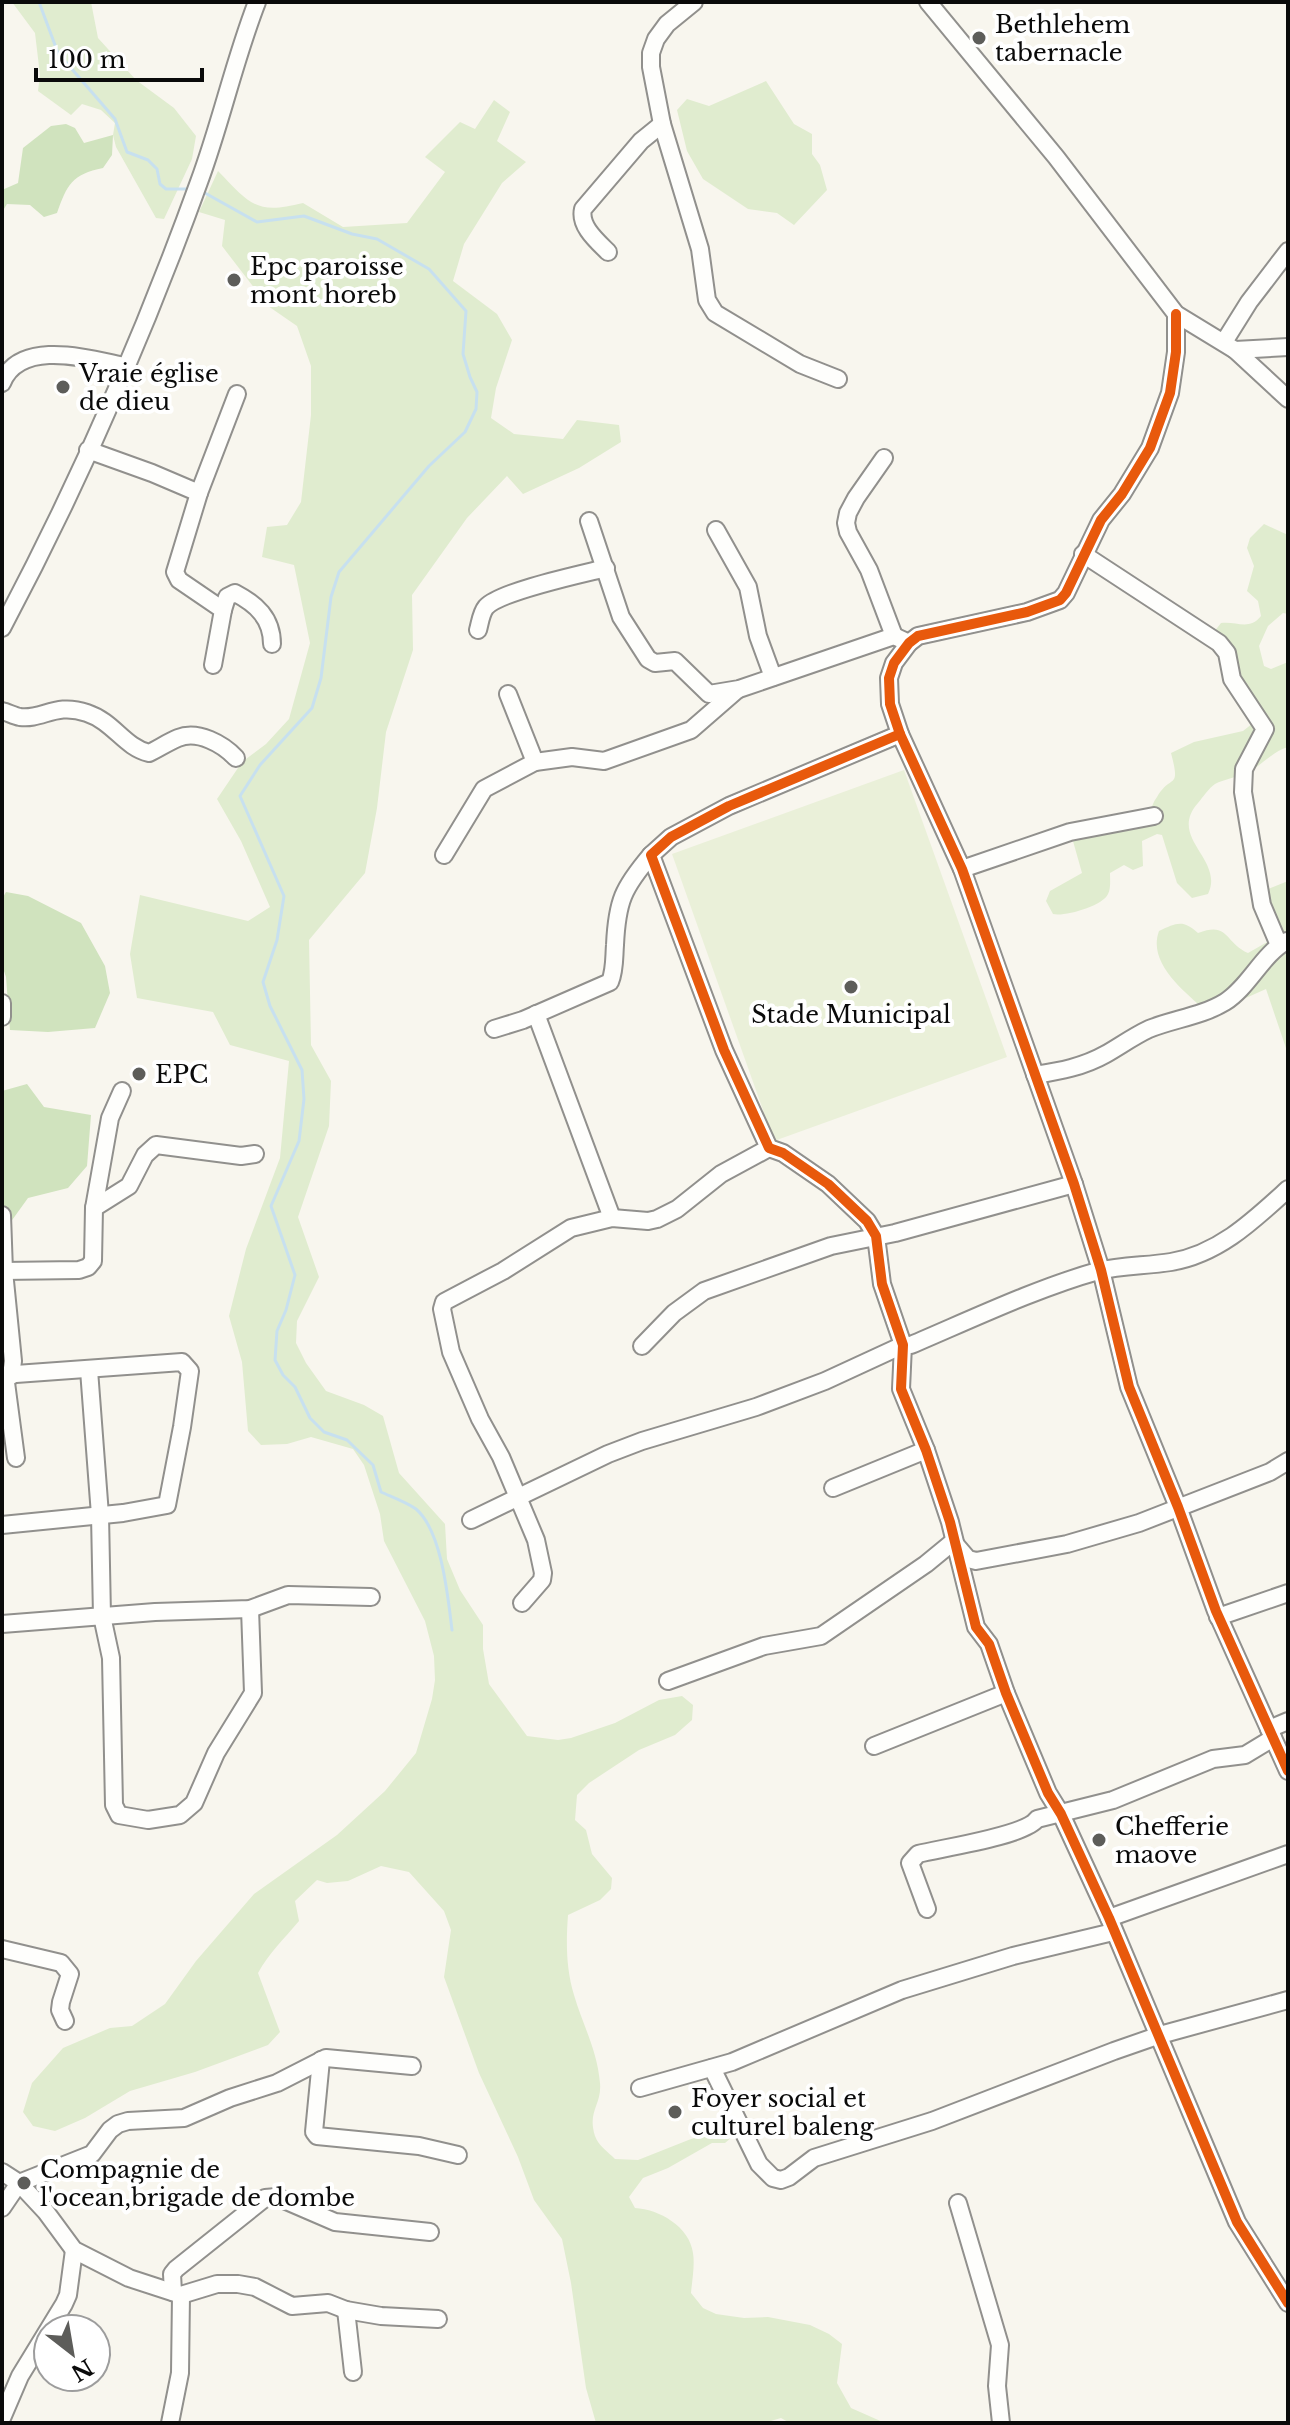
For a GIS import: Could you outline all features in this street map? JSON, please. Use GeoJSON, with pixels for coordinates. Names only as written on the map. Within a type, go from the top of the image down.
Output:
{"type":"FeatureCollection","features":[{"type":"Feature","properties":{"kind":"street"},"geometry":{"type":"LineString","coordinates":[[2,628],[50,538],[152,303],[199,183],[240,45],[257,2]]}},
{"type":"Feature","properties":{"kind":"street"},"geometry":{"type":"LineString","coordinates":[[694,2],[667,24],[656,39],[651,53],[651,67],[662,124],[700,249],[710,308],[800,364],[838,379]]}},
{"type":"Feature","properties":{"kind":"street"},"geometry":{"type":"LineString","coordinates":[[928,2],[1056,157],[1176,314],[1230,346],[1288,399]]}},
{"type":"Feature","properties":{"kind":"street"},"geometry":{"type":"LineString","coordinates":[[608,252],[593,237],[581,215],[583,209],[641,141],[662,124]]}},
{"type":"Feature","properties":{"kind":"street"},"geometry":{"type":"LineString","coordinates":[[1230,346],[1249,302],[1288,251]]}},
{"type":"Feature","properties":{"kind":"street"},"geometry":{"type":"LineString","coordinates":[[589,521],[621,617],[648,659],[655,663],[675,661],[709,694],[739,689],[956,625],[1027,612],[1060,600],[1066,593],[1101,520],[1122,494],[1150,448],[1170,393],[1176,352],[1176,314]]}},
{"type":"Feature","properties":{"kind":"street"},"geometry":{"type":"LineString","coordinates":[[1230,346],[1288,347]]}},
{"type":"Feature","properties":{"kind":"street"},"geometry":{"type":"LineString","coordinates":[[2,383],[9,370],[33,358],[83,358],[125,366]]}},
{"type":"Feature","properties":{"kind":"street"},"geometry":{"type":"LineString","coordinates":[[223,610],[179,580],[175,572],[199,493],[237,394]]}},
{"type":"Feature","properties":{"kind":"street"},"geometry":{"type":"LineString","coordinates":[[88,450],[199,493]]}},
{"type":"Feature","properties":{"kind":"street"},"geometry":{"type":"LineString","coordinates":[[884,458],[856,498],[846,523],[902,639],[889,678],[890,704],[900,734],[962,869],[1074,1184],[1101,1270],[1129,1387],[1218,1617],[1288,1771]]}},
{"type":"Feature","properties":{"kind":"street"},"geometry":{"type":"LineString","coordinates":[[716,530],[748,587],[758,636],[773,677]]}},
{"type":"Feature","properties":{"kind":"street"},"geometry":{"type":"LineString","coordinates":[[1035,1075],[1070,1069],[1103,1056],[1150,1029],[1192,1017],[1226,1001],[1283,942],[1262,905],[1243,792],[1244,769],[1264,736],[1262,720],[1232,679],[1227,653],[1219,643],[1083,554]]}},
{"type":"Feature","properties":{"kind":"street"},"geometry":{"type":"LineString","coordinates":[[478,630],[483,611],[494,601],[549,582],[606,568]]}},
{"type":"Feature","properties":{"kind":"street"},"geometry":{"type":"LineString","coordinates":[[213,665],[223,610],[227,597],[235,593],[255,603],[271,630],[272,644]]}},
{"type":"Feature","properties":{"kind":"street"},"geometry":{"type":"LineString","coordinates":[[444,855],[484,789],[535,762],[572,757],[604,761],[691,730],[739,689]]}},
{"type":"Feature","properties":{"kind":"street"},"geometry":{"type":"LineString","coordinates":[[508,694],[535,762]]}},
{"type":"Feature","properties":{"kind":"street"},"geometry":{"type":"LineString","coordinates":[[2,711],[22,718],[61,708],[86,712],[109,723],[136,750],[149,753],[179,737],[194,735],[224,745],[236,758]]}},
{"type":"Feature","properties":{"kind":"street"},"geometry":{"type":"LineString","coordinates":[[494,1029],[610,982],[616,916],[622,896],[628,882],[671,837],[729,806],[900,734]]}},
{"type":"Feature","properties":{"kind":"street"},"geometry":{"type":"LineString","coordinates":[[962,869],[1070,832],[1154,816]]}},
{"type":"Feature","properties":{"kind":"street"},"geometry":{"type":"LineString","coordinates":[[651,855],[724,1050],[769,1148],[783,1153],[828,1184],[867,1221],[876,1236],[882,1284],[903,1345],[901,1389],[926,1450],[971,1600],[976,1627],[989,1644],[1048,1793],[1061,1814],[1160,2035],[1237,2222],[1288,2303]]}},
{"type":"Feature","properties":{"kind":"street"},"geometry":{"type":"LineString","coordinates":[[2,1003],[2,1017]]}},
{"type":"Feature","properties":{"kind":"street"},"geometry":{"type":"LineString","coordinates":[[536,1014],[612,1218]]}},
{"type":"Feature","properties":{"kind":"street"},"geometry":{"type":"LineString","coordinates":[[3,1271],[79,1270],[93,1261],[94,1208],[110,1118],[122,1091]]}},
{"type":"Feature","properties":{"kind":"street"},"geometry":{"type":"LineString","coordinates":[[94,1208],[129,1186],[145,1155],[156,1145],[241,1156],[255,1154]]}},
{"type":"Feature","properties":{"kind":"street"},"geometry":{"type":"LineString","coordinates":[[522,1603],[540,1585],[543,1573],[536,1540],[519,1496],[451,1352],[442,1309],[449,1298],[503,1271],[571,1228],[612,1218],[657,1219],[677,1209],[721,1174],[769,1148]]}},
{"type":"Feature","properties":{"kind":"street"},"geometry":{"type":"LineString","coordinates":[[642,1346],[674,1313],[704,1291],[831,1246],[1074,1184]]}},
{"type":"Feature","properties":{"kind":"street"},"geometry":{"type":"LineString","coordinates":[[471,1520],[608,1454],[756,1407],[825,1381],[903,1345],[911,1345],[998,1308],[1101,1270],[1174,1262],[1200,1254],[1240,1232],[1288,1189]]}},
{"type":"Feature","properties":{"kind":"street"},"geometry":{"type":"LineString","coordinates":[[2,1215],[3,1271],[13,1361],[6,1376],[16,1458]]}},
{"type":"Feature","properties":{"kind":"street"},"geometry":{"type":"LineString","coordinates":[[2,1525],[167,1505],[190,1371],[182,1362],[6,1376]]}},
{"type":"Feature","properties":{"kind":"street"},"geometry":{"type":"LineString","coordinates":[[89,1370],[100,1515],[102,1616],[111,1658],[114,1805],[119,1815],[148,1820],[180,1815],[194,1803],[216,1753],[253,1693],[250,1609]]}},
{"type":"Feature","properties":{"kind":"street"},"geometry":{"type":"LineString","coordinates":[[833,1488],[926,1450]]}},
{"type":"Feature","properties":{"kind":"street"},"geometry":{"type":"LineString","coordinates":[[954,1543],[968,1559],[976,1561],[1067,1544],[1139,1523],[1270,1472],[1288,1461]]}},
{"type":"Feature","properties":{"kind":"street"},"geometry":{"type":"LineString","coordinates":[[668,1681],[764,1646],[821,1636],[954,1543]]}},
{"type":"Feature","properties":{"kind":"street"},"geometry":{"type":"LineString","coordinates":[[1218,1617],[1288,1593]]}},
{"type":"Feature","properties":{"kind":"street"},"geometry":{"type":"LineString","coordinates":[[2,1624],[155,1612],[250,1609],[288,1595],[371,1597]]}},
{"type":"Feature","properties":{"kind":"street"},"geometry":{"type":"LineString","coordinates":[[874,1746],[1006,1693]]}},
{"type":"Feature","properties":{"kind":"street"},"geometry":{"type":"LineString","coordinates":[[927,1909],[910,1863],[918,1854],[1005,1835],[1032,1825],[1037,1819],[1113,1800],[1213,1759],[1245,1755],[1288,1721]]}},
{"type":"Feature","properties":{"kind":"street"},"geometry":{"type":"LineString","coordinates":[[640,2088],[732,2062],[902,1990],[1111,1925],[1288,1854]]}},
{"type":"Feature","properties":{"kind":"street"},"geometry":{"type":"LineString","coordinates":[[2,1949],[67,1967],[70,1974],[60,2010],[65,2021]]}},
{"type":"Feature","properties":{"kind":"street"},"geometry":{"type":"LineString","coordinates":[[712,2068],[759,2164],[773,2178],[781,2180],[814,2158],[932,2121],[1160,2035],[1288,2000]]}},
{"type":"Feature","properties":{"kind":"street"},"geometry":{"type":"LineString","coordinates":[[2,2208],[19,2183],[92,2154],[118,2124],[184,2118],[230,2098],[277,2083],[321,2060],[334,2057],[412,2066]]}},
{"type":"Feature","properties":{"kind":"street"},"geometry":{"type":"LineString","coordinates":[[321,2060],[314,2132],[317,2136],[419,2146],[458,2155]]}},
{"type":"Feature","properties":{"kind":"street"},"geometry":{"type":"LineString","coordinates":[[2,2172],[19,2183],[46,2212],[74,2250],[129,2278],[177,2293],[217,2284],[238,2284],[255,2287],[292,2306],[328,2303],[346,2310],[381,2316],[438,2319]]}},
{"type":"Feature","properties":{"kind":"street"},"geometry":{"type":"LineString","coordinates":[[170,2423],[180,2373],[177,2293],[172,2274],[265,2198],[277,2197],[335,2222],[430,2232]]}},
{"type":"Feature","properties":{"kind":"street"},"geometry":{"type":"LineString","coordinates":[[958,2203],[1000,2345],[997,2386],[1001,2423]]}},
{"type":"Feature","properties":{"kind":"street"},"geometry":{"type":"LineString","coordinates":[[2,2418],[20,2376],[68,2295],[74,2250]]}},
{"type":"Feature","properties":{"kind":"street"},"geometry":{"type":"LineString","coordinates":[[346,2310],[353,2372]]}},
{"type":"Feature","properties":{"kind":"street"},"geometry":{"type":"LineString","coordinates":[[2,2374],[20,2376]]}},
{"type":"Feature","properties":{"kind":"green space"},"geometry":{"type":"Polygon","coordinates":[[[12,2],[91,2],[98,38],[136,80],[174,108],[196,136],[192,159],[164,219],[156,218],[116,147],[113,135],[115,123],[101,110],[82,104],[71,115],[38,91],[40,75],[35,33],[12,2]]]}},
{"type":"Feature","properties":{"kind":"green space"},"geometry":{"type":"Polygon","coordinates":[[[766,81],[794,124],[812,134],[812,154],[820,165],[827,190],[794,225],[777,213],[748,209],[703,179],[687,151],[677,110],[687,99],[709,106],[766,81]]]}},
{"type":"Feature","properties":{"kind":"green space"},"geometry":{"type":"Polygon","coordinates":[[[494,100],[510,112],[497,141],[526,162],[502,183],[464,244],[453,281],[497,314],[512,340],[496,388],[491,418],[514,434],[563,439],[577,420],[619,425],[621,442],[579,468],[523,494],[507,476],[467,518],[412,595],[413,650],[386,732],[365,873],[309,940],[311,1045],[331,1081],[329,1126],[298,1217],[319,1277],[297,1321],[296,1343],[326,1391],[364,1405],[383,1416],[399,1473],[445,1524],[447,1559],[460,1590],[483,1625],[483,1649],[489,1684],[527,1736],[558,1740],[571,1738],[615,1723],[659,1700],[682,1696],[693,1705],[692,1720],[675,1735],[639,1750],[589,1783],[577,1795],[575,1820],[586,1830],[592,1854],[612,1878],[611,1889],[600,1900],[568,1915],[569,1975],[596,2059],[600,2083],[593,2120],[595,2136],[615,2159],[638,2160],[725,2129],[732,2137],[725,2143],[712,2143],[643,2178],[629,2197],[635,2208],[663,2216],[686,2235],[694,2258],[691,2293],[703,2308],[716,2314],[768,2317],[810,2325],[829,2334],[842,2344],[837,2383],[851,2408],[885,2423],[790,2423],[781,2418],[764,2423],[596,2423],[586,2388],[562,2239],[534,2200],[518,2157],[479,2073],[444,1977],[451,1930],[444,1911],[409,1872],[381,1866],[348,1881],[327,1883],[317,1880],[295,1901],[299,1921],[258,1973],[280,2032],[268,2045],[195,2072],[130,2091],[85,2118],[55,2131],[33,2126],[23,2112],[32,2083],[63,2048],[110,2028],[132,2026],[165,2004],[196,1961],[254,1894],[337,1835],[385,1791],[416,1753],[432,1699],[434,1656],[425,1621],[384,1541],[380,1514],[364,1465],[353,1449],[311,1437],[287,1444],[261,1445],[248,1431],[242,1362],[229,1316],[246,1249],[280,1158],[289,1061],[230,1045],[213,1012],[137,998],[130,954],[140,895],[248,921],[270,907],[241,841],[217,799],[242,762],[266,744],[289,719],[310,643],[294,565],[262,557],[267,527],[287,525],[301,502],[311,415],[311,366],[297,326],[268,306],[222,246],[225,220],[199,212],[218,171],[238,192],[264,207],[303,203],[343,227],[407,223],[445,172],[425,157],[460,122],[475,129],[494,100]]]}},
{"type":"Feature","properties":{"kind":"green space"},"geometry":{"type":"Polygon","coordinates":[[[66,124],[75,128],[84,143],[113,135],[112,155],[103,168],[77,177],[64,195],[57,213],[44,217],[30,205],[7,204],[2,212],[2,190],[18,183],[23,148],[51,126],[66,124]]]}},
{"type":"Feature","properties":{"kind":"green space"},"geometry":{"type":"Polygon","coordinates":[[[1264,524],[1288,535],[1288,614],[1283,613],[1268,626],[1259,646],[1264,666],[1271,669],[1288,662],[1288,747],[1251,770],[1215,784],[1190,816],[1192,838],[1209,870],[1211,881],[1208,894],[1192,898],[1177,883],[1162,835],[1157,834],[1142,841],[1143,866],[1133,870],[1124,865],[1110,873],[1110,889],[1099,903],[1083,910],[1053,914],[1046,901],[1050,891],[1082,873],[1071,834],[1149,815],[1162,790],[1175,777],[1171,753],[1194,742],[1243,731],[1262,716],[1210,637],[1221,623],[1247,624],[1261,616],[1258,601],[1247,591],[1254,566],[1247,548],[1250,538],[1264,524]]]}},
{"type":"Feature","properties":{"kind":"green space","name":"Stade Municipal"},"geometry":{"type":"Polygon","coordinates":[[[904,770],[1007,1057],[774,1141],[672,854],[904,770]]]}},
{"type":"Feature","properties":{"kind":"green space"},"geometry":{"type":"Polygon","coordinates":[[[1288,881],[1288,1054],[1266,989],[1221,1009],[1205,1010],[1170,976],[1158,954],[1157,943],[1159,931],[1175,924],[1184,924],[1198,933],[1221,931],[1248,953],[1269,941],[1263,891],[1288,881]]]}},
{"type":"Feature","properties":{"kind":"green space"},"geometry":{"type":"Polygon","coordinates":[[[6,892],[28,896],[81,923],[105,966],[110,993],[95,1028],[48,1032],[10,1030],[6,977],[2,965],[2,899],[6,892]]]}},
{"type":"Feature","properties":{"kind":"green space"},"geometry":{"type":"Polygon","coordinates":[[[27,1084],[44,1107],[91,1115],[87,1166],[68,1188],[28,1198],[2,1234],[2,1091],[27,1084]]]}},
{"type":"Feature","properties":{"kind":"waterway"},"geometry":{"type":"LineString","coordinates":[[39,2],[58,53],[115,119],[127,152],[148,160],[157,169],[160,184],[166,189],[191,189]]}},
{"type":"Feature","properties":{"kind":"waterway"},"geometry":{"type":"LineString","coordinates":[[205,193],[257,222],[304,216],[352,234],[377,239],[429,269],[466,311],[463,354],[477,392],[476,409],[465,432],[429,466],[339,572],[331,597],[321,678],[312,708],[260,765],[240,796],[284,896],[277,940],[263,982],[270,1006],[302,1070],[304,1099],[299,1141],[271,1206],[295,1275],[277,1331],[275,1360],[283,1375],[295,1387],[310,1418],[324,1432],[347,1440],[373,1465],[381,1492],[412,1506],[425,1519],[438,1549],[452,1630]]}},
{"type":"Feature","properties":{"kind":"cycle path"},"geometry":{"type":"LineString","coordinates":[[1176,314],[1176,352],[1170,393],[1150,448],[1122,494],[1101,520],[1066,593],[1060,600],[1027,612],[918,636],[894,663],[889,678],[890,704],[900,734],[962,869],[1074,1184],[1101,1270],[1129,1387],[1216,1611],[1288,1771]]}},
{"type":"Feature","properties":{"kind":"cycle path"},"geometry":{"type":"LineString","coordinates":[[900,734],[729,806],[671,837],[651,855],[724,1050],[769,1148],[783,1153],[828,1184],[867,1221],[876,1236],[882,1284],[903,1345],[901,1389],[950,1522],[976,1627],[989,1644],[1048,1793],[1061,1814],[1109,1918],[1237,2222],[1288,2303]]}},
{"type":"Feature","properties":{"kind":"place","name":"Bethlehem tabernacle"},"geometry":{"type":"Point","coordinates":[979,38]}},
{"type":"Feature","properties":{"kind":"place","name":"Epc paroisse mont horeb"},"geometry":{"type":"Point","coordinates":[234,280]}},
{"type":"Feature","properties":{"kind":"place","name":"Vraie église de dieu"},"geometry":{"type":"Point","coordinates":[63,387]}},
{"type":"Feature","properties":{"kind":"place","name":"Stade Municipal"},"geometry":{"type":"Point","coordinates":[851,987]}},
{"type":"Feature","properties":{"kind":"place","name":"EPC"},"geometry":{"type":"Point","coordinates":[139,1074]}},
{"type":"Feature","properties":{"kind":"place","name":"Chefferie maove"},"geometry":{"type":"Point","coordinates":[1099,1840]}},
{"type":"Feature","properties":{"kind":"place","name":"Foyer social et culturel baleng"},"geometry":{"type":"Point","coordinates":[675,2112]}},
{"type":"Feature","properties":{"kind":"place","name":"Compagnie de l'ocean,brigade de dombe"},"geometry":{"type":"Point","coordinates":[24,2183]}}]}
